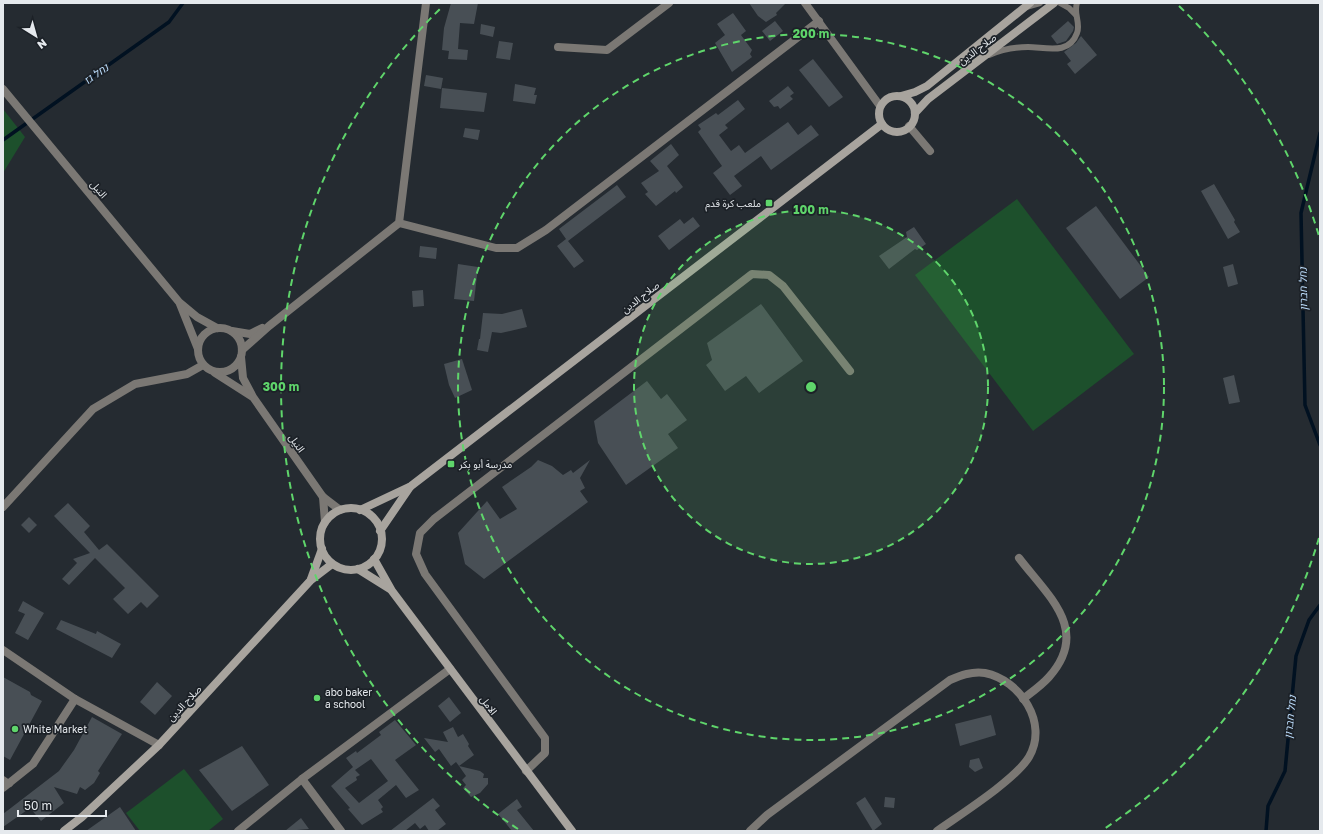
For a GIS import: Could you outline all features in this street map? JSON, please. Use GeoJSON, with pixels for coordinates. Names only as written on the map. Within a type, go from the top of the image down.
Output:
{"type":"FeatureCollection","features":[{"type":"Feature","properties":{"kind":"main road","name":"صلاح الدين"},"geometry":{"type":"LineString","coordinates":[[915,113],[928,99],[1054,3]]}},
{"type":"Feature","properties":{"kind":"main road","name":"صلاح الدين"},"geometry":{"type":"LineString","coordinates":[[900,96],[915,92],[927,86],[1027,5]]}},
{"type":"Feature","properties":{"kind":"main road"},"geometry":{"type":"LineString","coordinates":[[900,96],[911,102],[915,113],[914,119],[909,126],[902,131],[896,132],[886,128],[882,124],[879,118],[880,106],[889,98],[900,96]]}},
{"type":"Feature","properties":{"kind":"main road","name":"صلاح الدين"},"geometry":{"type":"LineString","coordinates":[[360,510],[411,486],[882,124]]}},
{"type":"Feature","properties":{"kind":"main road","name":"صلاح الدين"},"geometry":{"type":"LineString","coordinates":[[380,531],[411,486]]}},
{"type":"Feature","properties":{"kind":"main road"},"geometry":{"type":"LineString","coordinates":[[350,508],[360,510],[370,515],[376,522],[382,541],[379,551],[374,559],[367,565],[358,569],[340,568],[332,564],[322,549],[320,540],[325,522],[340,510],[350,508]]}},
{"type":"Feature","properties":{"kind":"main road","name":"صلاح الدين"},"geometry":{"type":"LineString","coordinates":[[311,580],[322,549]]}},
{"type":"Feature","properties":{"kind":"main road","name":"الامل"},"geometry":{"type":"LineString","coordinates":[[374,559],[392,590],[450,670],[572,831]]}},
{"type":"Feature","properties":{"kind":"main road","name":"صلاح الدين"},"geometry":{"type":"LineString","coordinates":[[64,831],[82,817],[159,745],[311,580],[332,564]]}},
{"type":"Feature","properties":{"kind":"main road","name":"الامل"},"geometry":{"type":"LineString","coordinates":[[358,569],[392,590]]}},
{"type":"Feature","properties":{"kind":"street"},"geometry":{"type":"LineString","coordinates":[[212,371],[219,372],[233,368],[242,354],[268,326],[399,224],[426,3]]}},
{"type":"Feature","properties":{"kind":"street"},"geometry":{"type":"LineString","coordinates":[[558,47],[607,50],[669,3]]}},
{"type":"Feature","properties":{"kind":"street"},"geometry":{"type":"LineString","coordinates":[[805,3],[880,106]]}},
{"type":"Feature","properties":{"kind":"street"},"geometry":{"type":"LineString","coordinates":[[399,224],[496,248],[517,248],[546,230],[819,21]]}},
{"type":"Feature","properties":{"kind":"street","name":"النيل"},"geometry":{"type":"LineString","coordinates":[[3,89],[179,302]]}},
{"type":"Feature","properties":{"kind":"street"},"geometry":{"type":"LineString","coordinates":[[909,126],[930,152]]}},
{"type":"Feature","properties":{"kind":"street"},"geometry":{"type":"LineString","coordinates":[[526,770],[546,753],[545,738],[425,574],[416,554],[420,533],[434,519],[752,274],[769,275],[783,286],[850,371]]}},
{"type":"Feature","properties":{"kind":"street"},"geometry":{"type":"LineString","coordinates":[[179,302],[198,317],[217,328],[250,334],[268,326]]}},
{"type":"Feature","properties":{"kind":"street"},"geometry":{"type":"LineString","coordinates":[[179,302],[198,349],[198,356],[203,365],[253,397]]}},
{"type":"Feature","properties":{"kind":"street"},"geometry":{"type":"LineString","coordinates":[[198,349],[204,335],[217,328]]}},
{"type":"Feature","properties":{"kind":"street"},"geometry":{"type":"LineString","coordinates":[[232,331],[238,336],[242,354]]}},
{"type":"Feature","properties":{"kind":"street","name":"النيل"},"geometry":{"type":"LineString","coordinates":[[242,354],[243,378],[253,397],[323,496],[340,510]]}},
{"type":"Feature","properties":{"kind":"street"},"geometry":{"type":"LineString","coordinates":[[3,507],[93,409],[135,384],[187,374],[203,365]]}},
{"type":"Feature","properties":{"kind":"street"},"geometry":{"type":"LineString","coordinates":[[323,496],[325,522]]}},
{"type":"Feature","properties":{"kind":"street"},"geometry":{"type":"LineString","coordinates":[[1019,558],[1057,607],[1063,620],[1067,635],[1066,650],[1058,665],[1049,678],[1023,699]]}},
{"type":"Feature","properties":{"kind":"street"},"geometry":{"type":"LineString","coordinates":[[3,650],[74,699],[159,745]]}},
{"type":"Feature","properties":{"kind":"street"},"geometry":{"type":"LineString","coordinates":[[238,831],[302,779],[450,670]]}},
{"type":"Feature","properties":{"kind":"street"},"geometry":{"type":"LineString","coordinates":[[750,831],[767,815],[950,680],[966,673],[984,673],[1003,679],[1023,699],[1034,720],[1035,741],[1029,757],[1015,774],[937,831]]}},
{"type":"Feature","properties":{"kind":"street"},"geometry":{"type":"LineString","coordinates":[[5,784],[33,764],[74,699]]}},
{"type":"Feature","properties":{"kind":"street"},"geometry":{"type":"LineString","coordinates":[[302,779],[341,831]]}},
{"type":"Feature","properties":{"kind":"lane"},"geometry":{"type":"LineString","coordinates":[[1027,5],[1040,3]]}},
{"type":"Feature","properties":{"kind":"lane"},"geometry":{"type":"LineString","coordinates":[[1060,3],[1069,8],[1076,15]]}},
{"type":"Feature","properties":{"kind":"lane"},"geometry":{"type":"LineString","coordinates":[[979,60],[994,53],[1010,49],[1029,47],[1060,49],[1076,38],[1078,27],[1076,15],[1077,3]]}},
{"type":"Feature","properties":{"kind":"green space"},"geometry":{"type":"Polygon","coordinates":[[[3,109],[25,137],[3,173],[3,109]]]}},
{"type":"Feature","properties":{"kind":"green space"},"geometry":{"type":"Polygon","coordinates":[[[1017,199],[1134,354],[1033,431],[915,275],[1017,199]]]}},
{"type":"Feature","properties":{"kind":"green space"},"geometry":{"type":"Polygon","coordinates":[[[184,769],[223,819],[208,831],[140,831],[126,813],[184,769]]]}},
{"type":"Feature","properties":{"kind":"building"},"geometry":{"type":"Polygon","coordinates":[[[451,3],[478,3],[474,24],[460,23],[458,49],[468,50],[467,60],[448,59],[449,51],[442,50],[444,28],[451,3]]]}},
{"type":"Feature","properties":{"kind":"building"},"geometry":{"type":"Polygon","coordinates":[[[749,3],[786,3],[776,13],[777,15],[766,22],[758,16],[749,3]]]}},
{"type":"Feature","properties":{"kind":"building"},"geometry":{"type":"Polygon","coordinates":[[[733,13],[746,31],[741,35],[752,50],[750,54],[752,57],[732,72],[715,43],[725,35],[717,24],[733,13]]]}},
{"type":"Feature","properties":{"kind":"building"},"geometry":{"type":"Polygon","coordinates":[[[775,21],[783,31],[770,41],[762,31],[775,21]]]}},
{"type":"Feature","properties":{"kind":"building"},"geometry":{"type":"Polygon","coordinates":[[[1068,21],[1074,27],[1073,31],[1066,41],[1057,44],[1051,36],[1068,21]]]}},
{"type":"Feature","properties":{"kind":"building"},"geometry":{"type":"Polygon","coordinates":[[[481,24],[495,27],[493,37],[480,34],[481,24]]]}},
{"type":"Feature","properties":{"kind":"building"},"geometry":{"type":"Polygon","coordinates":[[[1081,36],[1097,55],[1075,74],[1067,64],[1071,61],[1064,52],[1076,43],[1081,36]]]}},
{"type":"Feature","properties":{"kind":"building"},"geometry":{"type":"Polygon","coordinates":[[[499,41],[513,43],[510,60],[496,58],[499,41]]]}},
{"type":"Feature","properties":{"kind":"building"},"geometry":{"type":"Polygon","coordinates":[[[813,59],[843,97],[829,107],[799,70],[813,59]]]}},
{"type":"Feature","properties":{"kind":"building"},"geometry":{"type":"Polygon","coordinates":[[[426,75],[443,78],[441,89],[424,86],[426,75]]]}},
{"type":"Feature","properties":{"kind":"building"},"geometry":{"type":"Polygon","coordinates":[[[515,84],[536,88],[534,95],[537,95],[535,104],[513,101],[515,84]]]}},
{"type":"Feature","properties":{"kind":"building"},"geometry":{"type":"Polygon","coordinates":[[[788,86],[794,93],[790,96],[793,99],[780,109],[778,106],[774,107],[769,101],[788,86]]]}},
{"type":"Feature","properties":{"kind":"building"},"geometry":{"type":"Polygon","coordinates":[[[442,88],[487,93],[484,112],[440,108],[442,88]]]}},
{"type":"Feature","properties":{"kind":"building"},"geometry":{"type":"Polygon","coordinates":[[[738,100],[745,109],[725,125],[728,128],[719,135],[731,151],[739,145],[745,153],[788,122],[798,135],[811,125],[819,135],[771,170],[761,156],[734,176],[742,186],[730,195],[713,173],[722,166],[698,132],[701,129],[698,125],[716,113],[718,115],[738,100]]]}},
{"type":"Feature","properties":{"kind":"building"},"geometry":{"type":"Polygon","coordinates":[[[465,128],[480,130],[478,140],[463,137],[465,128]]]}},
{"type":"Feature","properties":{"kind":"building"},"geometry":{"type":"Polygon","coordinates":[[[671,144],[679,155],[667,166],[683,187],[676,193],[675,191],[656,206],[645,194],[648,192],[641,183],[659,171],[650,161],[671,144]]]}},
{"type":"Feature","properties":{"kind":"building"},"geometry":{"type":"Polygon","coordinates":[[[1214,184],[1235,220],[1234,222],[1240,232],[1228,239],[1201,191],[1214,184]]]}},
{"type":"Feature","properties":{"kind":"building"},"geometry":{"type":"Polygon","coordinates":[[[617,185],[626,197],[568,241],[584,261],[574,268],[557,246],[566,239],[559,229],[617,185]]]}},
{"type":"Feature","properties":{"kind":"building"},"geometry":{"type":"Polygon","coordinates":[[[1096,206],[1149,277],[1120,299],[1066,228],[1096,206]]]}},
{"type":"Feature","properties":{"kind":"building"},"geometry":{"type":"Polygon","coordinates":[[[693,217],[700,226],[669,250],[658,236],[680,219],[684,224],[693,217]]]}},
{"type":"Feature","properties":{"kind":"building"},"geometry":{"type":"Polygon","coordinates":[[[914,227],[926,244],[917,250],[915,249],[889,269],[879,256],[907,237],[906,232],[914,227]]]}},
{"type":"Feature","properties":{"kind":"building"},"geometry":{"type":"Polygon","coordinates":[[[420,246],[437,248],[436,259],[419,257],[420,246]]]}},
{"type":"Feature","properties":{"kind":"building"},"geometry":{"type":"Polygon","coordinates":[[[458,264],[478,267],[474,301],[454,299],[458,264]]]}},
{"type":"Feature","properties":{"kind":"building"},"geometry":{"type":"Polygon","coordinates":[[[1233,264],[1238,284],[1228,287],[1223,267],[1233,264]]]}},
{"type":"Feature","properties":{"kind":"building"},"geometry":{"type":"Polygon","coordinates":[[[423,290],[424,306],[413,307],[412,291],[423,290]]]}},
{"type":"Feature","properties":{"kind":"building"},"geometry":{"type":"Polygon","coordinates":[[[761,304],[803,361],[759,393],[746,376],[725,391],[706,365],[712,360],[707,343],[761,304]]]}},
{"type":"Feature","properties":{"kind":"building"},"geometry":{"type":"Polygon","coordinates":[[[522,309],[527,327],[501,333],[492,332],[488,352],[477,350],[480,339],[483,313],[502,314],[522,309]]]}},
{"type":"Feature","properties":{"kind":"building"},"geometry":{"type":"Polygon","coordinates":[[[462,359],[472,390],[455,398],[449,385],[444,364],[462,359]]]}},
{"type":"Feature","properties":{"kind":"building"},"geometry":{"type":"Polygon","coordinates":[[[1234,375],[1240,402],[1229,404],[1223,378],[1234,375]]]}},
{"type":"Feature","properties":{"kind":"building"},"geometry":{"type":"Polygon","coordinates":[[[647,381],[661,399],[667,394],[687,420],[668,434],[678,448],[626,485],[598,443],[594,421],[647,381]]]}},
{"type":"Feature","properties":{"kind":"building"},"geometry":{"type":"Polygon","coordinates":[[[538,460],[552,466],[563,475],[571,470],[573,473],[590,460],[580,478],[585,488],[580,491],[588,502],[484,579],[465,564],[458,533],[487,501],[500,519],[517,509],[502,487],[531,467],[538,460]]]}},
{"type":"Feature","properties":{"kind":"building"},"geometry":{"type":"Polygon","coordinates":[[[68,503],[90,526],[84,532],[99,550],[107,544],[159,596],[147,608],[141,602],[128,614],[113,599],[125,588],[95,558],[69,585],[62,579],[77,563],[73,559],[90,553],[54,516],[68,503]]]}},
{"type":"Feature","properties":{"kind":"building"},"geometry":{"type":"Polygon","coordinates":[[[29,517],[37,525],[29,533],[21,525],[29,517]]]}},
{"type":"Feature","properties":{"kind":"building"},"geometry":{"type":"Polygon","coordinates":[[[23,601],[44,613],[28,640],[15,633],[25,614],[18,611],[23,601]]]}},
{"type":"Feature","properties":{"kind":"building"},"geometry":{"type":"Polygon","coordinates":[[[61,620],[96,634],[97,631],[121,644],[112,658],[56,629],[61,620]]]}},
{"type":"Feature","properties":{"kind":"building","name":"White Market"},"geometry":{"type":"Polygon","coordinates":[[[3,677],[30,692],[31,695],[42,701],[10,760],[3,756],[3,677]]]}},
{"type":"Feature","properties":{"kind":"building"},"geometry":{"type":"Polygon","coordinates":[[[157,682],[172,696],[155,715],[140,702],[157,682]]]}},
{"type":"Feature","properties":{"kind":"building"},"geometry":{"type":"Polygon","coordinates":[[[449,697],[461,713],[450,722],[438,706],[449,697]]]}},
{"type":"Feature","properties":{"kind":"building"},"geometry":{"type":"Polygon","coordinates":[[[991,715],[996,735],[960,746],[955,724],[991,715]]]}},
{"type":"Feature","properties":{"kind":"building"},"geometry":{"type":"Polygon","coordinates":[[[92,717],[122,734],[98,771],[100,773],[94,783],[85,790],[80,787],[77,794],[54,787],[64,803],[41,821],[30,808],[3,827],[3,814],[59,771],[74,750],[92,717]]]}},
{"type":"Feature","properties":{"kind":"building"},"geometry":{"type":"Polygon","coordinates":[[[395,720],[416,745],[395,760],[419,790],[406,798],[396,785],[378,800],[383,807],[381,809],[383,812],[362,825],[331,786],[353,767],[346,758],[356,751],[357,753],[381,735],[379,732],[395,720]],[[371,759],[355,770],[360,775],[356,777],[357,780],[345,788],[359,803],[388,781],[371,759]]]}},
{"type":"Feature","properties":{"kind":"building"},"geometry":{"type":"Polygon","coordinates":[[[453,727],[458,737],[463,734],[474,755],[459,766],[456,762],[451,766],[439,749],[435,752],[424,738],[448,742],[443,732],[453,727]]]}},
{"type":"Feature","properties":{"kind":"building"},"geometry":{"type":"Polygon","coordinates":[[[242,746],[269,785],[232,811],[199,770],[242,746]]]}},
{"type":"Feature","properties":{"kind":"building"},"geometry":{"type":"Polygon","coordinates":[[[979,758],[983,768],[975,772],[969,767],[970,760],[979,758]]]}},
{"type":"Feature","properties":{"kind":"building"},"geometry":{"type":"Polygon","coordinates":[[[459,766],[480,771],[484,774],[483,778],[488,778],[488,784],[480,793],[471,797],[463,788],[466,785],[462,780],[466,776],[459,766]]]}},
{"type":"Feature","properties":{"kind":"building"},"geometry":{"type":"Polygon","coordinates":[[[865,797],[882,824],[873,831],[856,803],[865,797]]]}},
{"type":"Feature","properties":{"kind":"building"},"geometry":{"type":"Polygon","coordinates":[[[885,797],[895,798],[894,808],[884,807],[885,797]]]}},
{"type":"Feature","properties":{"kind":"building"},"geometry":{"type":"Polygon","coordinates":[[[433,798],[440,806],[435,810],[446,824],[437,831],[429,831],[425,825],[420,829],[415,823],[405,831],[390,831],[433,798]]]}},
{"type":"Feature","properties":{"kind":"building"},"geometry":{"type":"Polygon","coordinates":[[[517,799],[522,807],[517,810],[534,831],[512,831],[498,814],[517,799]]]}},
{"type":"Feature","properties":{"kind":"building"},"geometry":{"type":"Polygon","coordinates":[[[120,807],[136,831],[86,831],[120,807]]]}},
{"type":"Feature","properties":{"kind":"building"},"geometry":{"type":"Polygon","coordinates":[[[301,818],[309,829],[285,831],[301,818]]]}},
{"type":"Feature","properties":{"kind":"waterway","name":"נחל גז"},"geometry":{"type":"LineString","coordinates":[[3,140],[169,22],[183,3]]}},
{"type":"Feature","properties":{"kind":"waterway","name":"נחל חברון"},"geometry":{"type":"LineString","coordinates":[[1320,133],[1301,213],[1305,405],[1320,445]]}},
{"type":"Feature","properties":{"kind":"waterway","name":"נחל חברון"},"geometry":{"type":"LineString","coordinates":[[1266,831],[1268,806],[1285,771],[1296,656],[1309,620],[1320,605]]}},
{"type":"Feature","properties":{"kind":"place","name":"ملعب كرة قدم"},"geometry":{"type":"Point","coordinates":[769,203]}},
{"type":"Feature","properties":{"kind":"place","name":"مدرسة أبو بكر"},"geometry":{"type":"Point","coordinates":[451,464]}},
{"type":"Feature","properties":{"kind":"place","name":"abo baker a school"},"geometry":{"type":"Point","coordinates":[317,698]}},
{"type":"Feature","properties":{"kind":"place","name":"White Market"},"geometry":{"type":"Point","coordinates":[15,729]}}]}
